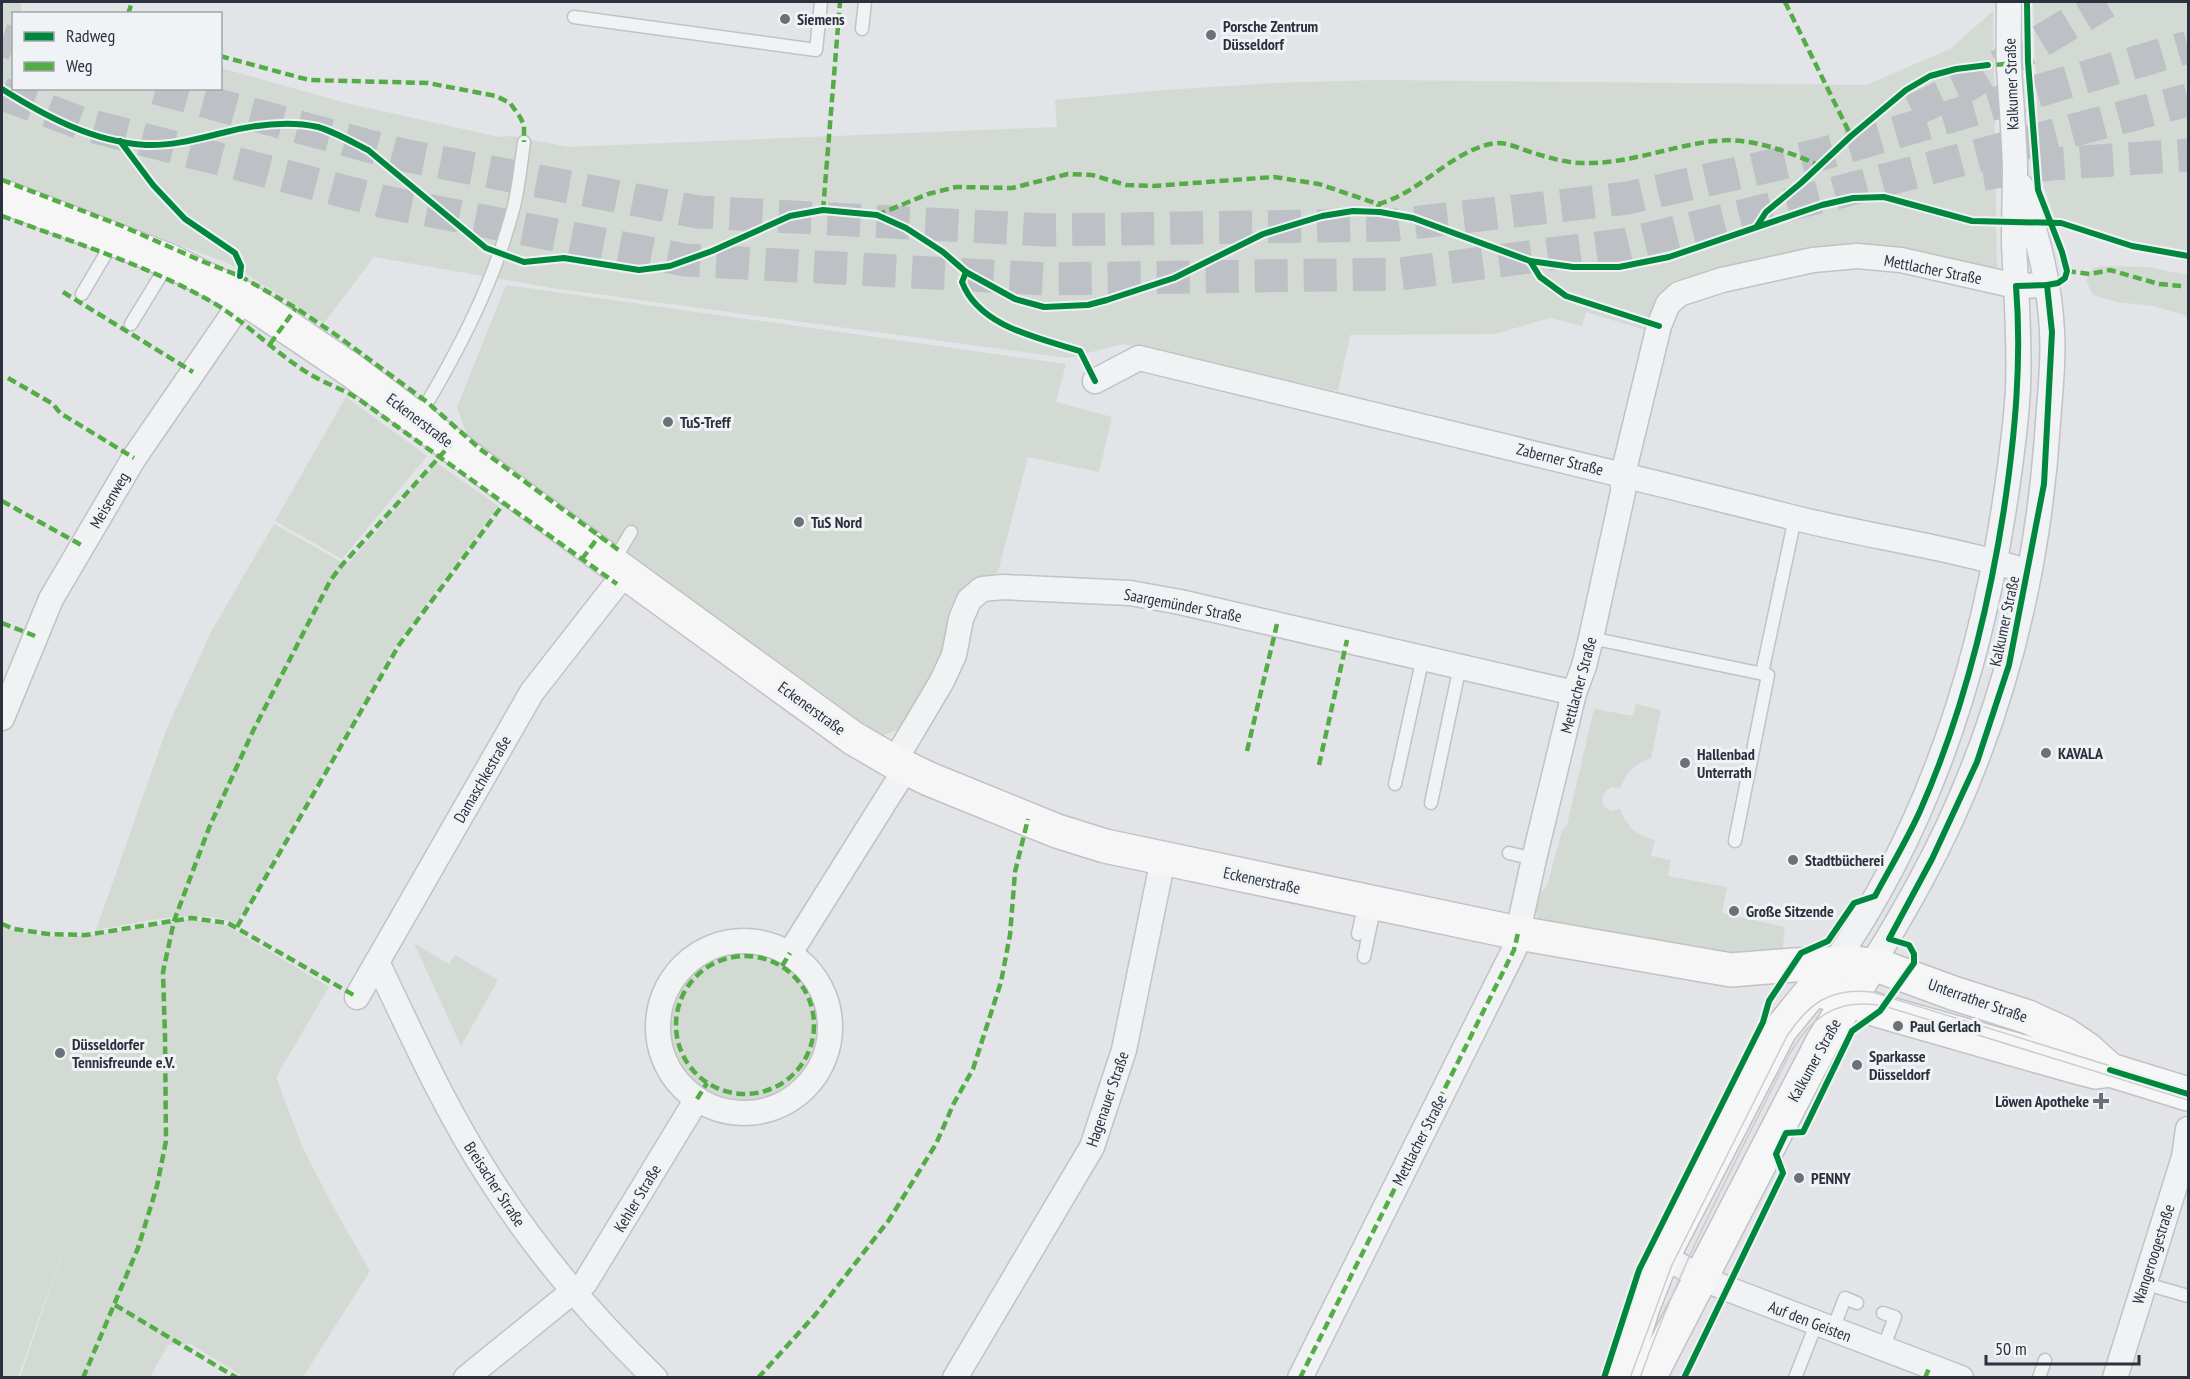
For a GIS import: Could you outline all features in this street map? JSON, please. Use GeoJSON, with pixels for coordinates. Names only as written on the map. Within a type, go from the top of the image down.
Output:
{"type":"FeatureCollection","features":[{"type":"Feature","properties":{"kind":"street","name":"Kalkumer Straße"},"geometry":{"type":"LineString","coordinates":[[1623,1377],[1633,1338],[1663,1256],[1780,1030],[1833,965],[1857,931],[1920,812],[1957,710],[1975,650],[1996,562],[2018,390],[2019,320],[2016,286],[2015,166],[2009,63],[2009,2]]}},
{"type":"Feature","properties":{"kind":"street","name":"Kalkumer Straße"},"geometry":{"type":"LineString","coordinates":[[1649,1377],[1823,1041],[1848,999],[1889,939],[1932,859],[1977,762],[2009,665],[2029,572],[2044,484],[2052,332],[2043,260],[2015,166]]}},
{"type":"Feature","properties":{"kind":"street","name":"Eckenerstraße"},"geometry":{"type":"LineString","coordinates":[[2,196],[170,261],[244,298],[318,346],[619,569],[838,727],[900,765],[1057,831],[1105,846],[1163,860],[1518,933],[1731,970],[1793,965],[1833,965]]}},
{"type":"Feature","properties":{"kind":"street","name":"Mettlacher Straße"},"geometry":{"type":"LineString","coordinates":[[1300,1377],[1514,950],[1574,693],[1591,638],[1623,492],[1623,474],[1659,326],[1668,304],[1679,294],[1722,280],[1813,260],[1857,256],[1901,260],[2016,286]]}},
{"type":"Feature","properties":{"kind":"street"},"geometry":{"type":"LineString","coordinates":[[2016,286],[2047,285]]}},
{"type":"Feature","properties":{"kind":"street","name":"Meisenweg"},"geometry":{"type":"LineString","coordinates":[[2,718],[51,599],[134,458],[244,298]]}},
{"type":"Feature","properties":{"kind":"street","name":"Zaberner Straße"},"geometry":{"type":"LineString","coordinates":[[1095,381],[1139,358],[1623,474],[1795,518],[1996,562],[2029,572]]}},
{"type":"Feature","properties":{"kind":"street","name":"Damaschkestraße"},"geometry":{"type":"LineString","coordinates":[[357,997],[532,692],[619,569]]}},
{"type":"Feature","properties":{"kind":"street","name":"Saargemünder Straße"},"geometry":{"type":"LineString","coordinates":[[900,765],[954,655],[961,620],[969,600],[982,589],[1003,587],[1130,593],[1180,602],[1574,693]]}},
{"type":"Feature","properties":{"kind":"street"},"geometry":{"type":"LineString","coordinates":[[790,953],[900,765]]}},
{"type":"Feature","properties":{"kind":"street","name":"Hagenauer Straße"},"geometry":{"type":"LineString","coordinates":[[955,1377],[1092,1147],[1124,1050],[1163,860]]}},
{"type":"Feature","properties":{"kind":"street"},"geometry":{"type":"LineString","coordinates":[[738,940],[765,943],[790,953],[809,969],[822,990],[830,1014],[830,1038],[824,1062],[810,1083],[791,1100],[769,1110],[744,1113],[720,1110],[697,1099],[677,1081],[664,1058],[658,1032],[660,1005],[671,981],[689,960],[712,947],[738,940]]}},
{"type":"Feature","properties":{"kind":"street","name":"Breisacher Straße"},"geometry":{"type":"LineString","coordinates":[[378,962],[427,1066],[473,1152],[520,1222],[572,1292],[655,1377]]}},
{"type":"Feature","properties":{"kind":"street"},"geometry":{"type":"LineString","coordinates":[[1833,965],[1841,974],[1848,999]]}},
{"type":"Feature","properties":{"kind":"street","name":"Unterrather Straße"},"geometry":{"type":"LineString","coordinates":[[1833,965],[1871,965],[2028,1017],[2063,1033],[2088,1050],[2110,1070],[2188,1095]]}},
{"type":"Feature","properties":{"kind":"street","name":"Eckenerstraße"},"geometry":{"type":"LineString","coordinates":[[1731,970],[1741,980],[1848,999]]}},
{"type":"Feature","properties":{"kind":"street"},"geometry":{"type":"LineString","coordinates":[[1778,988],[1786,1007],[1780,1030]]}},
{"type":"Feature","properties":{"kind":"street","name":"Unterrather Straße"},"geometry":{"type":"LineString","coordinates":[[1848,999],[1880,1011],[2069,1065],[2096,1072],[2110,1070]]}},
{"type":"Feature","properties":{"kind":"street","name":"Kehler Straße"},"geometry":{"type":"LineString","coordinates":[[466,1377],[585,1283],[697,1099]]}},
{"type":"Feature","properties":{"kind":"street","name":"Wangeroogestraße"},"geometry":{"type":"LineString","coordinates":[[2115,1377],[2186,1158],[2188,1129]]}},
{"type":"Feature","properties":{"kind":"street","name":"Auf den Geisten"},"geometry":{"type":"LineString","coordinates":[[1663,1256],[1702,1278],[1883,1349],[1928,1372],[1961,1377]]}},
{"type":"Feature","properties":{"kind":"lane"},"geometry":{"type":"LineString","coordinates":[[574,17],[816,50],[821,2]]}},
{"type":"Feature","properties":{"kind":"lane"},"geometry":{"type":"LineString","coordinates":[[862,29],[865,2]]}},
{"type":"Feature","properties":{"kind":"lane"},"geometry":{"type":"LineString","coordinates":[[417,418],[446,372],[476,311],[512,213],[524,142]]}},
{"type":"Feature","properties":{"kind":"lane"},"geometry":{"type":"LineString","coordinates":[[82,294],[115,239]]}},
{"type":"Feature","properties":{"kind":"lane"},"geometry":{"type":"LineString","coordinates":[[131,324],[170,261]]}},
{"type":"Feature","properties":{"kind":"lane"},"geometry":{"type":"LineString","coordinates":[[1762,674],[1795,518]]}},
{"type":"Feature","properties":{"kind":"lane"},"geometry":{"type":"LineString","coordinates":[[619,569],[631,532]]}},
{"type":"Feature","properties":{"kind":"lane"},"geometry":{"type":"LineString","coordinates":[[1591,638],[1768,675],[1735,841]]}},
{"type":"Feature","properties":{"kind":"lane"},"geometry":{"type":"LineString","coordinates":[[1395,784],[1423,657]]}},
{"type":"Feature","properties":{"kind":"lane"},"geometry":{"type":"LineString","coordinates":[[1431,802],[1460,666]]}},
{"type":"Feature","properties":{"kind":"lane"},"geometry":{"type":"LineString","coordinates":[[1509,853],[1534,859]]}},
{"type":"Feature","properties":{"kind":"lane"},"geometry":{"type":"LineString","coordinates":[[1358,934],[1370,902]]}},
{"type":"Feature","properties":{"kind":"lane"},"geometry":{"type":"LineString","coordinates":[[1364,957],[1370,902]]}},
{"type":"Feature","properties":{"kind":"lane"},"geometry":{"type":"LineString","coordinates":[[2144,1283],[2188,1296]]}},
{"type":"Feature","properties":{"kind":"lane"},"geometry":{"type":"LineString","coordinates":[[1795,1377],[1825,1326],[1845,1298],[1857,1303]]}},
{"type":"Feature","properties":{"kind":"lane"},"geometry":{"type":"LineString","coordinates":[[1883,1312],[1895,1317],[1883,1349]]}},
{"type":"Feature","properties":{"kind":"lane"},"geometry":{"type":"LineString","coordinates":[[2039,1377],[2044,1360]]}},
{"type":"Feature","properties":{"kind":"shaded area"},"geometry":{"type":"Polygon","coordinates":[[[2,2],[21,2],[21,12],[12,12],[12,90],[222,90],[222,68],[346,103],[499,137],[512,136],[568,147],[1057,127],[1055,100],[1275,83],[1377,80],[1866,85],[1950,49],[1993,11],[1997,271],[1903,250],[1671,286],[1648,331],[1586,312],[1582,326],[1550,318],[1495,334],[1350,335],[1338,391],[1123,344],[1068,358],[552,288],[374,257],[324,323],[230,264],[2,178],[2,2]]]}},
{"type":"Feature","properties":{"kind":"shaded area"},"geometry":{"type":"Polygon","coordinates":[[[2033,2],[2188,2],[2188,262],[2066,228],[2055,220],[2044,187],[2039,156],[2033,2]]]}},
{"type":"Feature","properties":{"kind":"shaded area"},"geometry":{"type":"Polygon","coordinates":[[[2147,267],[2188,275],[2188,316],[2153,306],[2117,302],[2093,295],[2086,281],[2093,268],[2147,267]]]}},
{"type":"Feature","properties":{"kind":"shaded area","name":"TuS Nord"},"geometry":{"type":"Polygon","coordinates":[[[506,285],[1066,364],[1056,402],[1112,417],[1099,472],[1028,457],[998,572],[963,594],[945,650],[933,678],[902,728],[881,736],[467,435],[457,407],[506,285]]]}},
{"type":"Feature","properties":{"kind":"shaded area"},"geometry":{"type":"Polygon","coordinates":[[[346,397],[427,456],[342,559],[275,521],[346,397]]]}},
{"type":"Feature","properties":{"kind":"shaded area"},"geometry":{"type":"Polygon","coordinates":[[[437,463],[498,506],[397,644],[236,924],[206,916],[187,916],[96,930],[167,728],[212,630],[274,524],[347,565],[437,463]]]}},
{"type":"Feature","properties":{"kind":"shaded area"},"geometry":{"type":"Polygon","coordinates":[[[1636,704],[1661,710],[1651,758],[1631,770],[1620,789],[1612,787],[1608,790],[1603,796],[1603,803],[1612,811],[1620,809],[1625,820],[1633,829],[1655,840],[1651,856],[1671,860],[1668,876],[1727,887],[1722,913],[1785,927],[1782,954],[1715,954],[1542,923],[1536,914],[1537,899],[1547,886],[1562,831],[1567,825],[1594,709],[1633,716],[1636,704]]]}},
{"type":"Feature","properties":{"kind":"shaded area"},"geometry":{"type":"Polygon","coordinates":[[[191,919],[227,926],[329,987],[276,1077],[302,1146],[370,1271],[303,1377],[244,1377],[191,1344],[168,1345],[150,1377],[20,1377],[69,1234],[18,1377],[2,1377],[2,927],[25,933],[73,937],[191,919]]]}},
{"type":"Feature","properties":{"kind":"shaded area"},"geometry":{"type":"Polygon","coordinates":[[[414,943],[449,964],[455,955],[498,980],[461,1046],[414,943]]]}},
{"type":"Feature","properties":{"kind":"shaded area"},"geometry":{"type":"Polygon","coordinates":[[[744,948],[773,954],[787,961],[798,971],[808,982],[815,996],[821,1025],[815,1054],[808,1068],[798,1079],[787,1089],[773,1096],[744,1102],[715,1096],[701,1089],[690,1079],[680,1068],[673,1054],[667,1025],[673,996],[680,982],[690,971],[701,961],[715,954],[744,948]]]}},
{"type":"Feature","properties":{"kind":"tunnel"},"geometry":{"type":"LineString","coordinates":[[1912,111],[1964,87],[2106,2]]}},
{"type":"Feature","properties":{"kind":"tunnel"},"geometry":{"type":"LineString","coordinates":[[2,40],[12,43]]}},
{"type":"Feature","properties":{"kind":"tunnel"},"geometry":{"type":"LineString","coordinates":[[163,90],[398,154],[698,212],[1046,230],[1394,225],[1628,198],[1822,154],[2188,47]]}},
{"type":"Feature","properties":{"kind":"tunnel"},"geometry":{"type":"LineString","coordinates":[[2,94],[84,124],[385,202],[685,260],[1047,279],[1399,274],[1627,244],[1824,196],[2188,100]]}},
{"type":"Feature","properties":{"kind":"tunnel"},"geometry":{"type":"LineString","coordinates":[[1983,174],[2051,164],[2188,155]]}},
{"type":"Feature","properties":{"kind":"tram line"},"geometry":{"type":"LineString","coordinates":[[1630,1378],[1672,1265],[1787,1036],[1804,1014],[1822,1000],[1845,992],[1872,992],[2188,1090]]}},
{"type":"Feature","properties":{"kind":"tram line"},"geometry":{"type":"LineString","coordinates":[[1640,1378],[1655,1336],[1690,1255],[1788,1057],[1806,1031],[1827,1013],[1852,1005],[1884,1006],[2188,1100]]}},
{"type":"Feature","properties":{"kind":"marked path"},"geometry":{"type":"LineString","coordinates":[[129,12],[132,2]]}},
{"type":"Feature","properties":{"kind":"marked path"},"geometry":{"type":"LineString","coordinates":[[823,210],[840,2]]}},
{"type":"Feature","properties":{"kind":"marked path"},"geometry":{"type":"LineString","coordinates":[[1785,2],[1851,136]]}},
{"type":"Feature","properties":{"kind":"marked path"},"geometry":{"type":"LineString","coordinates":[[222,57],[309,80],[428,83],[496,96],[510,103],[520,117],[524,125],[524,142]]}},
{"type":"Feature","properties":{"kind":"marked path"},"geometry":{"type":"LineString","coordinates":[[1983,66],[2028,62]]}},
{"type":"Feature","properties":{"kind":"marked path"},"geometry":{"type":"LineString","coordinates":[[1378,204],[1407,191],[1461,156],[1496,143],[1507,144],[1560,160],[1581,163],[1620,160],[1728,140],[1755,143],[1781,150],[1819,165]]}},
{"type":"Feature","properties":{"kind":"marked path"},"geometry":{"type":"LineString","coordinates":[[877,215],[928,194],[956,187],[1012,188],[1068,174],[1092,175],[1126,185],[1153,186],[1274,177],[1319,184],[1378,204],[1380,212]]}},
{"type":"Feature","properties":{"kind":"marked path"},"geometry":{"type":"LineString","coordinates":[[2,180],[122,226],[240,276],[296,308],[427,402],[480,449],[620,551]]}},
{"type":"Feature","properties":{"kind":"marked path"},"geometry":{"type":"LineString","coordinates":[[2,216],[135,265],[212,302],[314,377],[360,400],[617,584]]}},
{"type":"Feature","properties":{"kind":"marked path"},"geometry":{"type":"LineString","coordinates":[[2067,271],[2090,274],[2110,270],[2159,284],[2181,286]]}},
{"type":"Feature","properties":{"kind":"marked path"},"geometry":{"type":"LineString","coordinates":[[63,292],[193,372]]}},
{"type":"Feature","properties":{"kind":"marked path"},"geometry":{"type":"LineString","coordinates":[[270,344],[296,308]]}},
{"type":"Feature","properties":{"kind":"marked path"},"geometry":{"type":"LineString","coordinates":[[8,378],[53,404],[60,413],[134,458]]}},
{"type":"Feature","properties":{"kind":"marked path"},"geometry":{"type":"LineString","coordinates":[[83,1378],[138,1248],[157,1186],[166,1141],[163,972],[174,921],[209,828],[253,731],[330,581],[451,444]]}},
{"type":"Feature","properties":{"kind":"marked path"},"geometry":{"type":"LineString","coordinates":[[2,501],[83,546]]}},
{"type":"Feature","properties":{"kind":"marked path"},"geometry":{"type":"LineString","coordinates":[[237,927],[399,645],[504,503]]}},
{"type":"Feature","properties":{"kind":"marked path"},"geometry":{"type":"LineString","coordinates":[[582,559],[599,536]]}},
{"type":"Feature","properties":{"kind":"marked path"},"geometry":{"type":"LineString","coordinates":[[2,623],[35,636]]}},
{"type":"Feature","properties":{"kind":"marked path"},"geometry":{"type":"LineString","coordinates":[[1247,751],[1277,624]]}},
{"type":"Feature","properties":{"kind":"marked path"},"geometry":{"type":"LineString","coordinates":[[1319,765],[1347,640]]}},
{"type":"Feature","properties":{"kind":"marked path"},"geometry":{"type":"LineString","coordinates":[[758,1378],[815,1315],[889,1220],[936,1144],[954,1103],[973,1069],[1001,982],[1010,935],[1015,872],[1028,819]]}},
{"type":"Feature","properties":{"kind":"marked path"},"geometry":{"type":"LineString","coordinates":[[2,924],[14,929],[48,934],[86,935],[191,918],[228,923],[357,997]]}},
{"type":"Feature","properties":{"kind":"marked path"},"geometry":{"type":"LineString","coordinates":[[1300,1378],[1514,950],[1518,933]]}},
{"type":"Feature","properties":{"kind":"marked path"},"geometry":{"type":"LineString","coordinates":[[782,966],[790,953]]}},
{"type":"Feature","properties":{"kind":"marked path"},"geometry":{"type":"LineString","coordinates":[[745,956],[771,962],[794,976],[808,999],[814,1025],[808,1051],[794,1074],[771,1088],[745,1094],[719,1088],[696,1074],[682,1051],[676,1025],[682,999],[696,976],[719,962],[745,956]]}},
{"type":"Feature","properties":{"kind":"marked path"},"geometry":{"type":"LineString","coordinates":[[697,1099],[707,1083]]}},
{"type":"Feature","properties":{"kind":"marked path"},"geometry":{"type":"LineString","coordinates":[[115,1305],[237,1378]]}},
{"type":"Feature","properties":{"kind":"marked path"},"geometry":{"type":"LineString","coordinates":[[1925,1378],[1930,1366]]}},
{"type":"Feature","properties":{"kind":"cycle path"},"geometry":{"type":"LineString","coordinates":[[1604,1378],[1639,1270],[1763,1022],[1769,1001],[1801,953],[1828,941],[1854,903],[1875,896],[1920,811],[1961,701],[1990,586],[2008,481],[2018,370],[2016,286],[2058,283],[2065,278],[2067,271],[2038,190],[2028,62],[2027,2]]}},
{"type":"Feature","properties":{"kind":"cycle path"},"geometry":{"type":"LineString","coordinates":[[1757,226],[1766,212],[1906,90],[1930,76],[1956,69],[1988,65]]}},
{"type":"Feature","properties":{"kind":"cycle path"},"geometry":{"type":"LineString","coordinates":[[2,89],[70,126],[126,143],[146,145],[175,143],[270,124],[318,127],[368,150],[486,248],[524,262],[564,258],[639,270],[670,266],[712,251],[790,216],[823,210],[877,215],[906,228],[943,252],[966,272],[1015,299],[1044,307],[1088,305],[1107,300],[1174,278],[1263,234],[1322,216],[1353,211],[1380,212],[1413,218],[1530,261],[1573,267],[1619,267],[1669,257],[1822,205],[1853,198],[1884,197],[1972,221],[2061,223],[2132,246],[2188,256]]}},
{"type":"Feature","properties":{"kind":"cycle path"},"geometry":{"type":"LineString","coordinates":[[120,141],[153,185],[185,219],[235,253],[241,266],[240,276]]}},
{"type":"Feature","properties":{"kind":"cycle path"},"geometry":{"type":"LineString","coordinates":[[1530,261],[1540,277],[1566,296],[1659,326]]}},
{"type":"Feature","properties":{"kind":"cycle path"},"geometry":{"type":"LineString","coordinates":[[966,272],[962,282],[970,297],[982,310],[1012,328],[1080,351],[1095,381]]}},
{"type":"Feature","properties":{"kind":"cycle path"},"geometry":{"type":"LineString","coordinates":[[1684,1378],[1783,1173],[1776,1154],[1786,1133],[1803,1132],[1852,1031],[1880,1011],[1914,963],[1914,954],[1909,945],[1889,939],[1932,859],[1977,762],[2009,665],[2044,484],[2052,332],[2047,285]]}},
{"type":"Feature","properties":{"kind":"cycle path"},"geometry":{"type":"LineString","coordinates":[[2110,1070],[2188,1094]]}},
{"type":"Feature","properties":{"kind":"place","name":"Siemens"},"geometry":{"type":"Point","coordinates":[785,19]}},
{"type":"Feature","properties":{"kind":"place","name":"Porsche Zentrum Düsseldorf"},"geometry":{"type":"Point","coordinates":[1211,35]}},
{"type":"Feature","properties":{"kind":"place","name":"TuS-Treff"},"geometry":{"type":"Point","coordinates":[668,422]}},
{"type":"Feature","properties":{"kind":"place","name":"TuS Nord"},"geometry":{"type":"Point","coordinates":[799,522]}},
{"type":"Feature","properties":{"kind":"place","name":"KAVALA"},"geometry":{"type":"Point","coordinates":[2046,753]}},
{"type":"Feature","properties":{"kind":"place","name":"Hallenbad Unterrath"},"geometry":{"type":"Point","coordinates":[1685,763]}},
{"type":"Feature","properties":{"kind":"place","name":"Stadtbücherei"},"geometry":{"type":"Point","coordinates":[1793,860]}},
{"type":"Feature","properties":{"kind":"place","name":"Große Sitzende"},"geometry":{"type":"Point","coordinates":[1734,911]}},
{"type":"Feature","properties":{"kind":"place","name":"Paul Gerlach"},"geometry":{"type":"Point","coordinates":[1898,1026]}},
{"type":"Feature","properties":{"kind":"place","name":"Düsseldorfer Tennisfreunde e.V."},"geometry":{"type":"Point","coordinates":[60,1053]}},
{"type":"Feature","properties":{"kind":"place","name":"Sparkasse Düsseldorf"},"geometry":{"type":"Point","coordinates":[1857,1065]}},
{"type":"Feature","properties":{"kind":"place","name":"Löwen Apotheke"},"geometry":{"type":"Point","coordinates":[2101,1101]}},
{"type":"Feature","properties":{"kind":"place","name":"PENNY"},"geometry":{"type":"Point","coordinates":[1799,1178]}}]}
